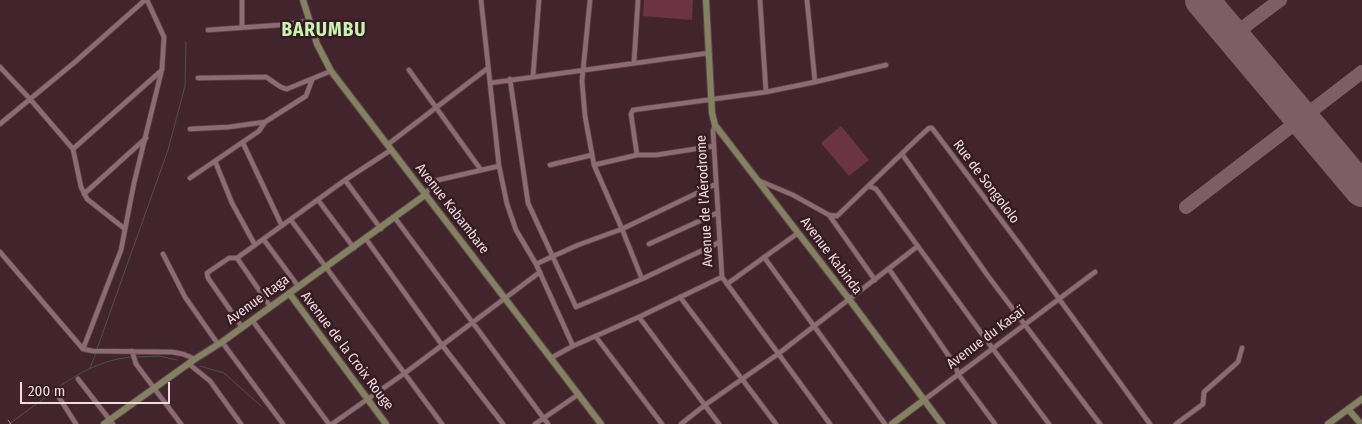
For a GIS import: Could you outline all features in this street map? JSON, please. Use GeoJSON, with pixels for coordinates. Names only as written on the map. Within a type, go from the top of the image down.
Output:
{"type":"FeatureCollection","features":[{"type":"Feature","properties":{"kind":"street"},"geometry":{"type":"LineString","coordinates":[[0,124],[146,0],[164,38],[162,69],[121,250],[84,349]]}},
{"type":"Feature","properties":{"kind":"street"},"geometry":{"type":"LineString","coordinates":[[242,0],[242,27]]}},
{"type":"Feature","properties":{"kind":"street","name":"Avenue Kabambare"},"geometry":{"type":"LineString","coordinates":[[303,0],[317,44],[331,71],[601,424]]}},
{"type":"Feature","properties":{"kind":"street"},"geometry":{"type":"LineString","coordinates":[[481,0],[499,166],[507,204],[516,230],[540,272],[573,346]]}},
{"type":"Feature","properties":{"kind":"street"},"geometry":{"type":"LineString","coordinates":[[533,76],[539,0]]}},
{"type":"Feature","properties":{"kind":"street"},"geometry":{"type":"LineString","coordinates":[[590,0],[583,71],[585,116],[592,155],[594,165],[642,279]]}},
{"type":"Feature","properties":{"kind":"street"},"geometry":{"type":"LineString","coordinates":[[634,62],[638,0]]}},
{"type":"Feature","properties":{"kind":"street"},"geometry":{"type":"LineString","coordinates":[[706,0],[711,99]]}},
{"type":"Feature","properties":{"kind":"street"},"geometry":{"type":"LineString","coordinates":[[760,0],[766,92]]}},
{"type":"Feature","properties":{"kind":"street"},"geometry":{"type":"LineString","coordinates":[[808,0],[815,82]]}},
{"type":"Feature","properties":{"kind":"street"},"geometry":{"type":"LineString","coordinates":[[208,30],[279,25],[308,20]]}},
{"type":"Feature","properties":{"kind":"street"},"geometry":{"type":"LineString","coordinates":[[490,83],[709,52]]}},
{"type":"Feature","properties":{"kind":"street"},"geometry":{"type":"LineString","coordinates":[[636,155],[631,114],[633,110],[766,92],[886,64]]}},
{"type":"Feature","properties":{"kind":"street"},"geometry":{"type":"LineString","coordinates":[[0,67],[30,98],[73,149],[84,194],[87,199],[98,210],[125,230]]}},
{"type":"Feature","properties":{"kind":"street"},"geometry":{"type":"LineString","coordinates":[[242,327],[207,273],[230,258],[237,258],[264,240],[389,148],[488,68]]}},
{"type":"Feature","properties":{"kind":"street"},"geometry":{"type":"LineString","coordinates":[[73,149],[142,89],[162,69]]}},
{"type":"Feature","properties":{"kind":"street"},"geometry":{"type":"LineString","coordinates":[[410,70],[480,170]]}},
{"type":"Feature","properties":{"kind":"street"},"geometry":{"type":"LineString","coordinates":[[198,78],[266,77],[282,88],[287,89],[331,71]]}},
{"type":"Feature","properties":{"kind":"street"},"geometry":{"type":"LineString","coordinates":[[510,79],[526,195],[575,306],[578,307],[642,279],[720,242]]}},
{"type":"Feature","properties":{"kind":"street"},"geometry":{"type":"LineString","coordinates":[[190,178],[243,143],[259,131],[265,122],[306,96],[312,80]]}},
{"type":"Feature","properties":{"kind":"street","name":"Avenue Kabinda"},"geometry":{"type":"LineString","coordinates":[[711,99],[715,125],[942,424]]}},
{"type":"Feature","properties":{"kind":"street"},"geometry":{"type":"LineString","coordinates":[[190,128],[229,127],[265,122]]}},
{"type":"Feature","properties":{"kind":"street","name":"Avenue de l’Aérodrome"},"geometry":{"type":"LineString","coordinates":[[715,125],[713,131],[722,276]]}},
{"type":"Feature","properties":{"kind":"street","name":"Rue de Songololo"},"geometry":{"type":"LineString","coordinates":[[829,215],[836,216],[841,213],[929,128],[932,128],[1060,299],[1150,424]]}},
{"type":"Feature","properties":{"kind":"street"},"geometry":{"type":"LineString","coordinates":[[84,194],[146,138]]}},
{"type":"Feature","properties":{"kind":"street"},"geometry":{"type":"LineString","coordinates":[[243,143],[282,226]]}},
{"type":"Feature","properties":{"kind":"street"},"geometry":{"type":"LineString","coordinates":[[594,165],[636,155],[656,155],[714,146]]}},
{"type":"Feature","properties":{"kind":"street"},"geometry":{"type":"LineString","coordinates":[[902,154],[988,276],[1100,424]]}},
{"type":"Feature","properties":{"kind":"street"},"geometry":{"type":"LineString","coordinates":[[550,165],[592,155]]}},
{"type":"Feature","properties":{"kind":"street"},"geometry":{"type":"LineString","coordinates":[[215,161],[232,203],[256,245]]}},
{"type":"Feature","properties":{"kind":"street"},"geometry":{"type":"LineString","coordinates":[[426,194],[434,181],[499,166]]}},
{"type":"Feature","properties":{"kind":"street"},"geometry":{"type":"LineString","coordinates":[[345,180],[380,229]]}},
{"type":"Feature","properties":{"kind":"street"},"geometry":{"type":"LineString","coordinates":[[758,180],[793,195],[829,215],[875,280]]}},
{"type":"Feature","properties":{"kind":"street"},"geometry":{"type":"LineString","coordinates":[[536,264],[622,228],[716,184]]}},
{"type":"Feature","properties":{"kind":"street"},"geometry":{"type":"LineString","coordinates":[[869,186],[876,188],[1049,424]]}},
{"type":"Feature","properties":{"kind":"street","name":"Avenue Itaga"},"geometry":{"type":"LineString","coordinates":[[109,423],[195,359],[354,248],[426,194]]}},
{"type":"Feature","properties":{"kind":"street"},"geometry":{"type":"LineString","coordinates":[[318,200],[354,248]]}},
{"type":"Feature","properties":{"kind":"street"},"geometry":{"type":"LineString","coordinates":[[648,244],[717,213]]}},
{"type":"Feature","properties":{"kind":"street"},"geometry":{"type":"LineString","coordinates":[[395,218],[548,424]]}},
{"type":"Feature","properties":{"kind":"street"},"geometry":{"type":"LineString","coordinates":[[291,220],[442,424]]}},
{"type":"Feature","properties":{"kind":"street"},"geometry":{"type":"LineString","coordinates":[[728,284],[798,233]]}},
{"type":"Feature","properties":{"kind":"street"},"geometry":{"type":"LineString","coordinates":[[366,239],[442,345],[503,424]]}},
{"type":"Feature","properties":{"kind":"street"},"geometry":{"type":"LineString","coordinates":[[264,240],[298,286]]}},
{"type":"Feature","properties":{"kind":"street"},"geometry":{"type":"LineString","coordinates":[[681,424],[778,354],[918,246]]}},
{"type":"Feature","properties":{"kind":"street"},"geometry":{"type":"LineString","coordinates":[[0,252],[84,349],[133,353],[178,352],[195,359]]}},
{"type":"Feature","properties":{"kind":"street"},"geometry":{"type":"LineString","coordinates":[[163,254],[185,297],[283,424]]}},
{"type":"Feature","properties":{"kind":"street"},"geometry":{"type":"LineString","coordinates":[[764,257],[885,424]]}},
{"type":"Feature","properties":{"kind":"street"},"geometry":{"type":"LineString","coordinates":[[237,258],[270,306]]}},
{"type":"Feature","properties":{"kind":"street"},"geometry":{"type":"LineString","coordinates":[[889,269],[955,365],[958,374],[995,424]]}},
{"type":"Feature","properties":{"kind":"street"},"geometry":{"type":"LineString","coordinates":[[252,320],[330,424],[405,373],[540,272]]}},
{"type":"Feature","properties":{"kind":"street","name":"Avenue du Kasaï"},"geometry":{"type":"LineString","coordinates":[[892,424],[1095,272]]}},
{"type":"Feature","properties":{"kind":"street"},"geometry":{"type":"LineString","coordinates":[[551,358],[722,276],[830,424]]}},
{"type":"Feature","properties":{"kind":"street","name":"Avenue de la Croix Rouge"},"geometry":{"type":"LineString","coordinates":[[288,293],[386,424]]}},
{"type":"Feature","properties":{"kind":"street"},"geometry":{"type":"LineString","coordinates":[[680,297],[776,424]]}},
{"type":"Feature","properties":{"kind":"street"},"geometry":{"type":"LineString","coordinates":[[639,317],[718,424]]}},
{"type":"Feature","properties":{"kind":"street"},"geometry":{"type":"LineString","coordinates":[[596,337],[662,424]]}},
{"type":"Feature","properties":{"kind":"street"},"geometry":{"type":"LineString","coordinates":[[1176,424],[1203,404],[1204,392],[1238,362],[1242,348]]}},
{"type":"Feature","properties":{"kind":"street"},"geometry":{"type":"LineString","coordinates":[[133,353],[134,360],[181,424]]}},
{"type":"Feature","properties":{"kind":"street"},"geometry":{"type":"LineString","coordinates":[[188,364],[210,381],[241,424]]}},
{"type":"Feature","properties":{"kind":"street"},"geometry":{"type":"LineString","coordinates":[[78,379],[109,423]]}},
{"type":"Feature","properties":{"kind":"street"},"geometry":{"type":"LineString","coordinates":[[55,391],[76,424]]}},
{"type":"Feature","properties":{"kind":"street"},"geometry":{"type":"LineString","coordinates":[[535,424],[579,394]]}},
{"type":"Feature","properties":{"kind":"street"},"geometry":{"type":"LineString","coordinates":[[1328,424],[1362,399]]}},
{"type":"Feature","properties":{"kind":"street"},"geometry":{"type":"LineString","coordinates":[[1348,409],[1361,424]]}},
{"type":"Feature","properties":{"kind":"shaded area"},"geometry":{"type":"Polygon","coordinates":[[[644,0],[693,0],[692,20],[643,16],[644,0]]]}},
{"type":"Feature","properties":{"kind":"shaded area"},"geometry":{"type":"Polygon","coordinates":[[[841,126],[869,160],[849,176],[821,143],[841,126]]]}},
{"type":"Feature","properties":{"kind":"waterway"},"geometry":{"type":"LineString","coordinates":[[97,349],[168,150],[185,86],[186,42]]}},
{"type":"Feature","properties":{"kind":"waterway"},"geometry":{"type":"LineString","coordinates":[[90,368],[96,353]]}},
{"type":"Feature","properties":{"kind":"waterway"},"geometry":{"type":"LineString","coordinates":[[136,357],[159,356],[177,360]]}},
{"type":"Feature","properties":{"kind":"waterway"},"geometry":{"type":"LineString","coordinates":[[56,389],[101,364],[132,357]]}},
{"type":"Feature","properties":{"kind":"waterway"},"geometry":{"type":"LineString","coordinates":[[200,366],[224,373],[261,406]]}},
{"type":"Feature","properties":{"kind":"waterway"},"geometry":{"type":"LineString","coordinates":[[9,424],[53,392]]}},
{"type":"Feature","properties":{"kind":"taxiway"},"geometry":{"type":"LineString","coordinates":[[1232,36],[1280,0]]}},
{"type":"Feature","properties":{"kind":"taxiway"},"geometry":{"type":"LineString","coordinates":[[1186,207],[1362,72]]}},
{"type":"Feature","properties":{"kind":"runway"},"geometry":{"type":"LineString","coordinates":[[1202,0],[1362,190]]}},
{"type":"Feature","properties":{"kind":"railway"},"geometry":{"type":"LineString","coordinates":[[8,420],[11,424]]}},
{"type":"Feature","properties":{"kind":"district","name":"BARUMBU"},"geometry":{"type":"Point","coordinates":[324,31]}}]}
